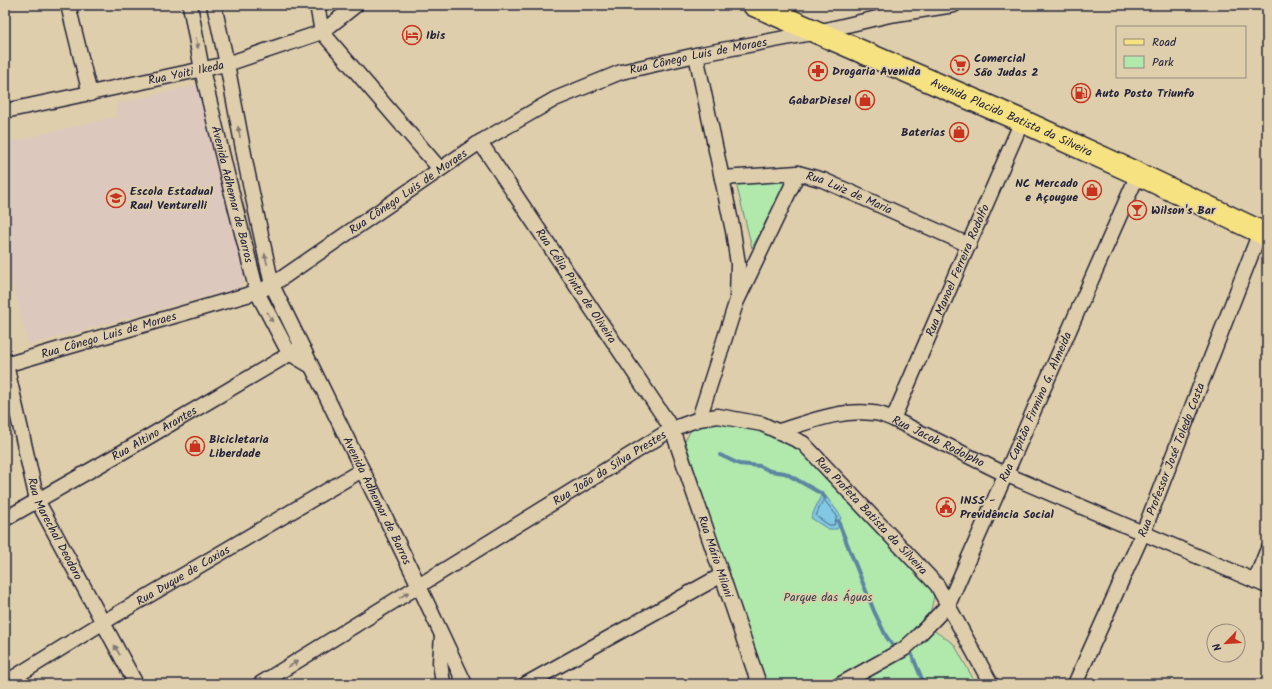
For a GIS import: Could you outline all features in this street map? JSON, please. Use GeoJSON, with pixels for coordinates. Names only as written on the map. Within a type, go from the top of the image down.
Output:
{"type":"FeatureCollection","features":[{"type":"Feature","properties":{"kind":"main road","name":"Avenida Placido Batista da Silveira"},"geometry":{"type":"LineString","coordinates":[[754,5],[1022,122],[1264,233]]}},
{"type":"Feature","properties":{"kind":"street"},"geometry":{"type":"LineString","coordinates":[[68,5],[90,94]]}},
{"type":"Feature","properties":{"kind":"street","name":"Avenida Adhemar de Barros"},"geometry":{"type":"LineString","coordinates":[[190,5],[202,70],[257,292],[295,350],[311,366],[419,586],[465,684]]}},
{"type":"Feature","properties":{"kind":"street","name":"Avenida Adhemar de Barros"},"geometry":{"type":"LineString","coordinates":[[214,5],[272,285],[295,350]]}},
{"type":"Feature","properties":{"kind":"street"},"geometry":{"type":"LineString","coordinates":[[317,5],[322,32],[440,169]]}},
{"type":"Feature","properties":{"kind":"street","name":"Rua Yoiti Ikeda"},"geometry":{"type":"LineString","coordinates":[[5,111],[227,64],[322,32],[356,5]]}},
{"type":"Feature","properties":{"kind":"street","name":"Rua Cônego Luis de Moraes"},"geometry":{"type":"LineString","coordinates":[[5,364],[257,292],[272,285],[480,142],[555,99],[621,72],[696,55],[817,32],[896,10],[954,5]]}},
{"type":"Feature","properties":{"kind":"street"},"geometry":{"type":"LineString","coordinates":[[696,55],[722,178],[738,264],[736,303]]}},
{"type":"Feature","properties":{"kind":"street","name":"Rua Manoel Ferreira Rodolfo"},"geometry":{"type":"LineString","coordinates":[[893,419],[1022,122]]}},
{"type":"Feature","properties":{"kind":"street","name":"Rua Célia Pinto de Oliveira"},"geometry":{"type":"LineString","coordinates":[[480,142],[672,429]]}},
{"type":"Feature","properties":{"kind":"street"},"geometry":{"type":"LineString","coordinates":[[227,174],[247,170]]}},
{"type":"Feature","properties":{"kind":"street"},"geometry":{"type":"LineString","coordinates":[[699,418],[736,303],[798,173]]}},
{"type":"Feature","properties":{"kind":"street","name":"Rua Luiz de Maria"},"geometry":{"type":"LineString","coordinates":[[722,178],[798,173],[823,180],[969,246]]}},
{"type":"Feature","properties":{"kind":"street","name":"Rua Capitão Firmino G. Almeida"},"geometry":{"type":"LineString","coordinates":[[842,684],[904,649],[948,605],[1138,174]]}},
{"type":"Feature","properties":{"kind":"street","name":"Rua Professor José Toledo Costa"},"geometry":{"type":"LineString","coordinates":[[1075,684],[1144,533],[1264,233]]}},
{"type":"Feature","properties":{"kind":"street","name":"Rua Altino Arantes"},"geometry":{"type":"LineString","coordinates":[[5,519],[133,446],[295,350]]}},
{"type":"Feature","properties":{"kind":"street","name":"Rua Marechal Deodoro"},"geometry":{"type":"LineString","coordinates":[[5,364],[37,500],[136,684]]}},
{"type":"Feature","properties":{"kind":"street","name":"Rua Jacob Rodolpho"},"geometry":{"type":"LineString","coordinates":[[779,431],[824,417],[852,412],[874,413],[893,419],[1006,474],[1261,584]]}},
{"type":"Feature","properties":{"kind":"street","name":"Rua Profeta Batista da Silveira"},"geometry":{"type":"LineString","coordinates":[[699,418],[718,416],[762,424],[803,443],[937,585],[990,684]]}},
{"type":"Feature","properties":{"kind":"street","name":"Rua João da Silva Prestes"},"geometry":{"type":"LineString","coordinates":[[260,684],[672,429],[699,418]]}},
{"type":"Feature","properties":{"kind":"street","name":"Rua Mário Milani"},"geometry":{"type":"LineString","coordinates":[[672,429],[759,684]]}},
{"type":"Feature","properties":{"kind":"street","name":"Rua Duque de Caxias"},"geometry":{"type":"LineString","coordinates":[[5,683],[102,623],[362,470]]}},
{"type":"Feature","properties":{"kind":"street"},"geometry":{"type":"LineString","coordinates":[[1261,584],[1267,551]]}},
{"type":"Feature","properties":{"kind":"street"},"geometry":{"type":"LineString","coordinates":[[526,684],[722,575]]}},
{"type":"Feature","properties":{"kind":"street","name":"Avenida Adhemar de Barros"},"geometry":{"type":"LineString","coordinates":[[442,636],[440,662],[443,684]]}},
{"type":"Feature","properties":{"kind":"shaded area","name":"Escola Estadual Raul Venturelli"},"geometry":{"type":"Polygon","coordinates":[[[201,84],[245,278],[239,288],[28,345],[5,254],[5,143],[118,116],[115,104],[201,84]]]}},
{"type":"Feature","properties":{"kind":"green space"},"geometry":{"type":"Polygon","coordinates":[[[789,177],[752,248],[736,183],[789,177]]]}},
{"type":"Feature","properties":{"kind":"green space","name":"Parque das Águas"},"geometry":{"type":"Polygon","coordinates":[[[706,423],[726,423],[753,428],[803,443],[936,588],[927,626],[954,644],[976,684],[764,684],[685,441],[692,428],[706,423]]]}},
{"type":"Feature","properties":{"kind":"water"},"geometry":{"type":"Polygon","coordinates":[[[822,493],[841,516],[837,529],[828,529],[811,518],[822,493]]]}},
{"type":"Feature","properties":{"kind":"waterway"},"geometry":{"type":"LineString","coordinates":[[720,455],[739,464],[760,466],[770,471],[785,473],[822,494],[825,498]]}},
{"type":"Feature","properties":{"kind":"waterway"},"geometry":{"type":"LineString","coordinates":[[838,521],[874,611],[886,636],[893,646]]}},
{"type":"Feature","properties":{"kind":"waterway"},"geometry":{"type":"LineString","coordinates":[[912,655],[924,684]]}},
{"type":"Feature","properties":{"kind":"place","name":"Ibis"},"geometry":{"type":"Point","coordinates":[412,35]}},
{"type":"Feature","properties":{"kind":"place","name":"Comercial São Judas 2"},"geometry":{"type":"Point","coordinates":[960,65]}},
{"type":"Feature","properties":{"kind":"place","name":"Drogaria Avenida"},"geometry":{"type":"Point","coordinates":[818,71]}},
{"type":"Feature","properties":{"kind":"place","name":"Auto Posto Triunfo"},"geometry":{"type":"Point","coordinates":[1081,93]}},
{"type":"Feature","properties":{"kind":"place","name":"GabarDiesel"},"geometry":{"type":"Point","coordinates":[865,100]}},
{"type":"Feature","properties":{"kind":"place","name":"Baterias"},"geometry":{"type":"Point","coordinates":[959,132]}},
{"type":"Feature","properties":{"kind":"place","name":"NC Mercado e Açougue"},"geometry":{"type":"Point","coordinates":[1092,190]}},
{"type":"Feature","properties":{"kind":"place","name":"Escola Estadual Raul Venturelli"},"geometry":{"type":"Point","coordinates":[116,198]}},
{"type":"Feature","properties":{"kind":"place","name":"Wilson's Bar"},"geometry":{"type":"Point","coordinates":[1137,210]}},
{"type":"Feature","properties":{"kind":"place","name":"Bicicletaria Liberdade"},"geometry":{"type":"Point","coordinates":[195,446]}},
{"type":"Feature","properties":{"kind":"place","name":"INSS - Previdência Social"},"geometry":{"type":"Point","coordinates":[946,507]}}]}
